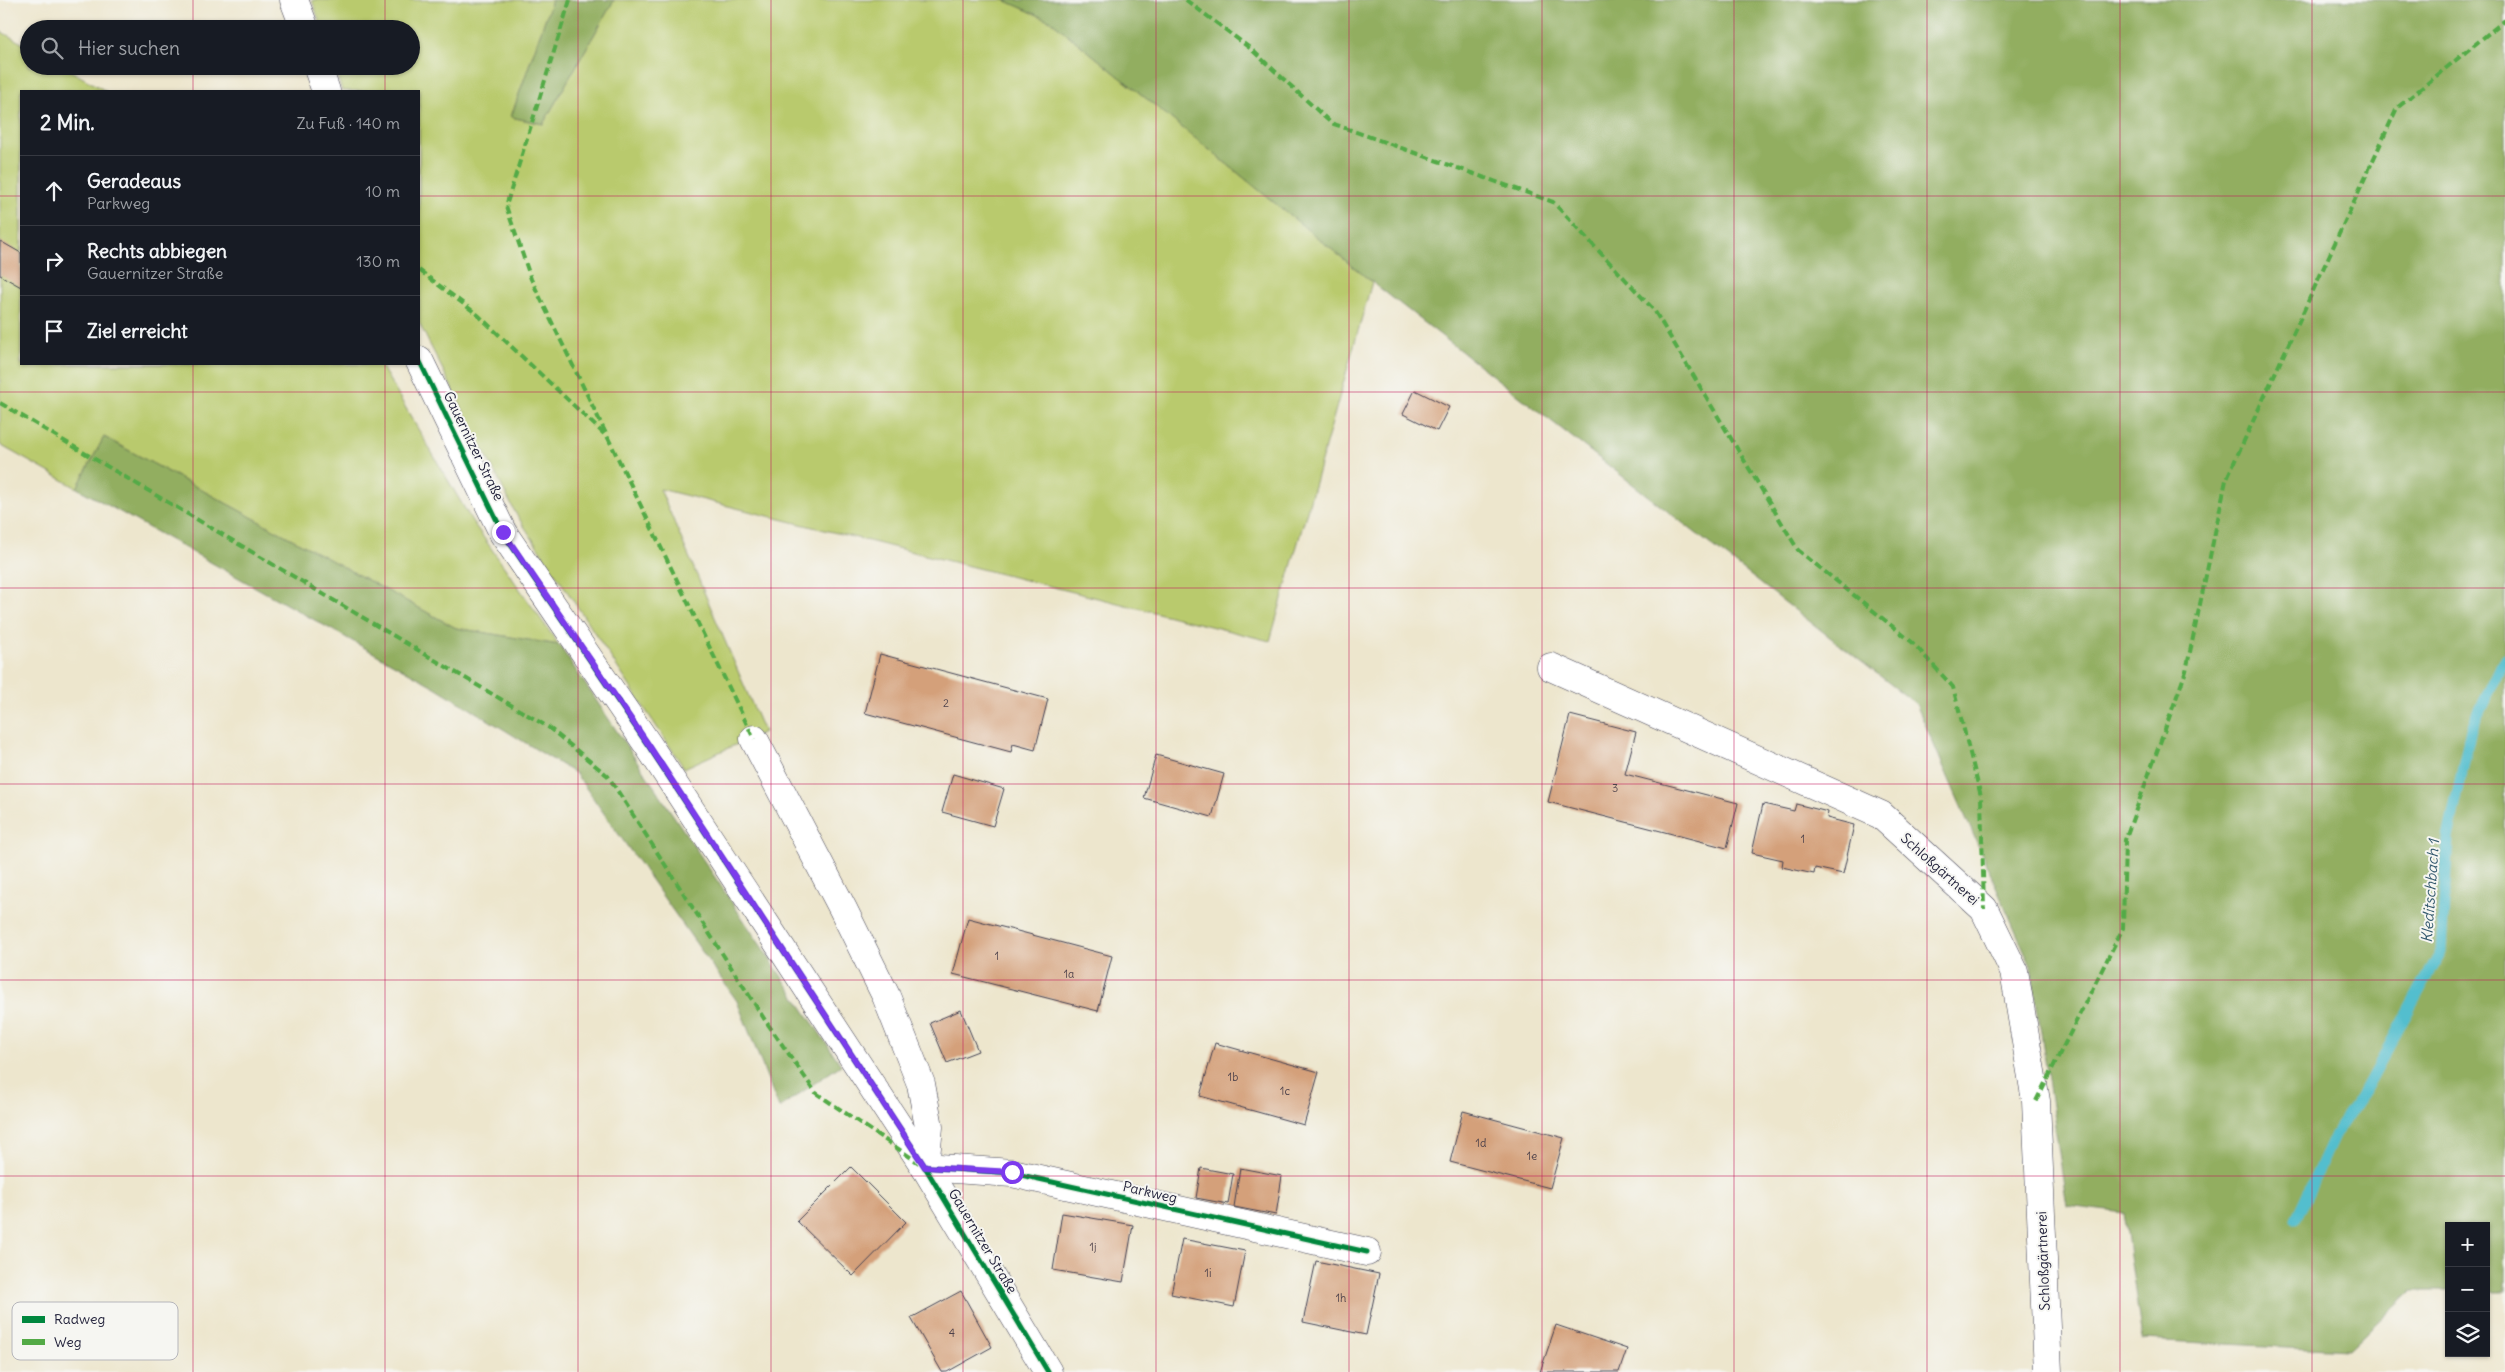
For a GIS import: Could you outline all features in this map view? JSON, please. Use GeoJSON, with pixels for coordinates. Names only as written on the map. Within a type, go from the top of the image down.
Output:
{"type":"FeatureCollection","features":[{"type":"Feature","properties":{"kind":"street"},"geometry":{"type":"LineString","coordinates":[[294,0],[302,20]]}},
{"type":"Feature","properties":{"kind":"street"},"geometry":{"type":"LineString","coordinates":[[321,75],[326,90]]}},
{"type":"Feature","properties":{"kind":"street","name":"Gauernitzer Straße"},"geometry":{"type":"LineString","coordinates":[[420,362],[503,532],[648,744],[925,1167],[1048,1372]]}},
{"type":"Feature","properties":{"kind":"street","name":"Schloßgärtnerei"},"geometry":{"type":"LineString","coordinates":[[1551,667],[1881,815],[1984,909],[2014,971],[2036,1100],[2048,1372]]}},
{"type":"Feature","properties":{"kind":"street"},"geometry":{"type":"LineString","coordinates":[[754,739],[839,900],[886,996],[921,1084],[929,1127],[925,1167]]}},
{"type":"Feature","properties":{"kind":"street","name":"Parkweg"},"geometry":{"type":"LineString","coordinates":[[925,1167],[1012,1172],[1367,1252]]}},
{"type":"Feature","properties":{"kind":"green space"},"geometry":{"type":"Polygon","coordinates":[[[312,0],[552,0],[511,117],[543,124],[614,0],[1004,0],[1051,21],[1372,282],[1270,641],[660,489],[764,732],[684,768],[516,514],[420,325],[420,90],[342,90],[337,75],[420,75],[420,20],[319,20],[312,0]]]}},
{"type":"Feature","properties":{"kind":"green space"},"geometry":{"type":"Polygon","coordinates":[[[552,0],[614,0],[543,124],[511,117],[552,0]]]}},
{"type":"Feature","properties":{"kind":"green space"},"geometry":{"type":"Polygon","coordinates":[[[1004,0],[2505,0],[2505,1291],[2490,1291],[2490,1222],[2445,1222],[2445,1290],[2412,1290],[2349,1350],[2142,1340],[2124,1213],[2067,1206],[2031,966],[1916,704],[1372,282],[1051,21],[1004,0]]]}},
{"type":"Feature","properties":{"kind":"green space"},"geometry":{"type":"Polygon","coordinates":[[[0,31],[20,42],[20,75],[78,75],[104,90],[20,90],[20,365],[381,365],[472,521],[559,645],[456,628],[104,437],[77,488],[0,445],[0,31]]]}},
{"type":"Feature","properties":{"kind":"green space"},"geometry":{"type":"Polygon","coordinates":[[[104,437],[456,628],[559,645],[841,1065],[779,1108],[737,1001],[576,774],[435,687],[77,488],[104,437]]]}},
{"type":"Feature","properties":{"kind":"building"},"geometry":{"type":"Polygon","coordinates":[[[0,241],[20,252],[20,286],[0,275],[0,241]]]}},
{"type":"Feature","properties":{"kind":"building"},"geometry":{"type":"Polygon","coordinates":[[[1415,390],[1449,407],[1437,431],[1403,414],[1415,390]]]}},
{"type":"Feature","properties":{"kind":"building"},"geometry":{"type":"Polygon","coordinates":[[[880,654],[1048,699],[1035,750],[1013,744],[1011,752],[865,713],[880,654]]]}},
{"type":"Feature","properties":{"kind":"building"},"geometry":{"type":"Polygon","coordinates":[[[1570,715],[1636,732],[1625,774],[1738,803],[1727,848],[1548,802],[1570,715]]]}},
{"type":"Feature","properties":{"kind":"building"},"geometry":{"type":"Polygon","coordinates":[[[1156,755],[1224,774],[1212,817],[1144,798],[1156,755]]]}},
{"type":"Feature","properties":{"kind":"building"},"geometry":{"type":"Polygon","coordinates":[[[953,774],[1004,789],[993,826],[942,812],[953,774]]]}},
{"type":"Feature","properties":{"kind":"building"},"geometry":{"type":"Polygon","coordinates":[[[1763,804],[1794,811],[1796,804],[1828,812],[1827,818],[1854,825],[1843,874],[1815,868],[1814,874],[1782,867],[1783,860],[1752,853],[1763,804]]]}},
{"type":"Feature","properties":{"kind":"building"},"geometry":{"type":"Polygon","coordinates":[[[968,918],[1112,956],[1098,1011],[953,974],[968,918]]]}},
{"type":"Feature","properties":{"kind":"building"},"geometry":{"type":"Polygon","coordinates":[[[961,1010],[978,1051],[947,1063],[930,1023],[961,1010]]]}},
{"type":"Feature","properties":{"kind":"building"},"geometry":{"type":"Polygon","coordinates":[[[1215,1043],[1319,1072],[1304,1125],[1200,1096],[1215,1043]]]}},
{"type":"Feature","properties":{"kind":"building"},"geometry":{"type":"Polygon","coordinates":[[[1463,1111],[1564,1138],[1550,1188],[1450,1162],[1463,1111]]]}},
{"type":"Feature","properties":{"kind":"building"},"geometry":{"type":"Polygon","coordinates":[[[851,1167],[906,1222],[853,1276],[797,1221],[851,1167]]]}},
{"type":"Feature","properties":{"kind":"building"},"geometry":{"type":"Polygon","coordinates":[[[1201,1168],[1233,1174],[1228,1204],[1196,1198],[1201,1168]]]}},
{"type":"Feature","properties":{"kind":"building"},"geometry":{"type":"Polygon","coordinates":[[[1240,1168],[1282,1176],[1276,1215],[1234,1207],[1240,1168]]]}},
{"type":"Feature","properties":{"kind":"building"},"geometry":{"type":"Polygon","coordinates":[[[1062,1213],[1133,1225],[1123,1282],[1053,1270],[1062,1213]]]}},
{"type":"Feature","properties":{"kind":"building"},"geometry":{"type":"Polygon","coordinates":[[[1182,1239],[1245,1251],[1234,1307],[1171,1294],[1182,1239]]]}},
{"type":"Feature","properties":{"kind":"building"},"geometry":{"type":"Polygon","coordinates":[[[1316,1261],[1379,1274],[1366,1335],[1303,1322],[1316,1261]]]}},
{"type":"Feature","properties":{"kind":"building"},"geometry":{"type":"Polygon","coordinates":[[[961,1291],[992,1347],[947,1372],[942,1372],[911,1318],[961,1291]]]}},
{"type":"Feature","properties":{"kind":"building"},"geometry":{"type":"Polygon","coordinates":[[[1556,1325],[1627,1349],[1619,1372],[1540,1372],[1556,1325]]]}},
{"type":"Feature","properties":{"kind":"waterway","name":"Kleditschbach 1"},"geometry":{"type":"LineString","coordinates":[[2296,1219],[2335,1134],[2365,1090],[2441,951],[2448,838],[2471,729],[2505,658]]}},
{"type":"Feature","properties":{"kind":"marked path"},"geometry":{"type":"LineString","coordinates":[[570,0],[506,206],[531,279],[754,739]]}},
{"type":"Feature","properties":{"kind":"marked path"},"geometry":{"type":"LineString","coordinates":[[1186,0],[1251,49],[1331,123],[1553,202],[1654,310],[1798,550],[1912,642],[1953,687],[1981,796],[1984,909]]}},
{"type":"Feature","properties":{"kind":"marked path"},"geometry":{"type":"LineString","coordinates":[[2036,1101],[2123,928],[2125,840],[2186,671],[2226,480],[2397,108],[2505,20]]}},
{"type":"Feature","properties":{"kind":"marked path"},"geometry":{"type":"LineString","coordinates":[[420,271],[478,315],[604,434]]}},
{"type":"Feature","properties":{"kind":"marked path"},"geometry":{"type":"LineString","coordinates":[[0,403],[548,727],[608,776],[765,1020],[816,1093],[919,1163]]}},
{"type":"Feature","properties":{"kind":"cycle path"},"geometry":{"type":"LineString","coordinates":[[420,362],[503,533],[648,745],[925,1167],[1048,1372]]}},
{"type":"Feature","properties":{"kind":"cycle path"},"geometry":{"type":"LineString","coordinates":[[925,1167],[1012,1173],[1367,1252]]}},
{"type":"Feature","properties":{"kind":"route"},"geometry":{"type":"LineString","coordinates":[[503,532],[648,744],[925,1167],[1012,1172]]}}]}
